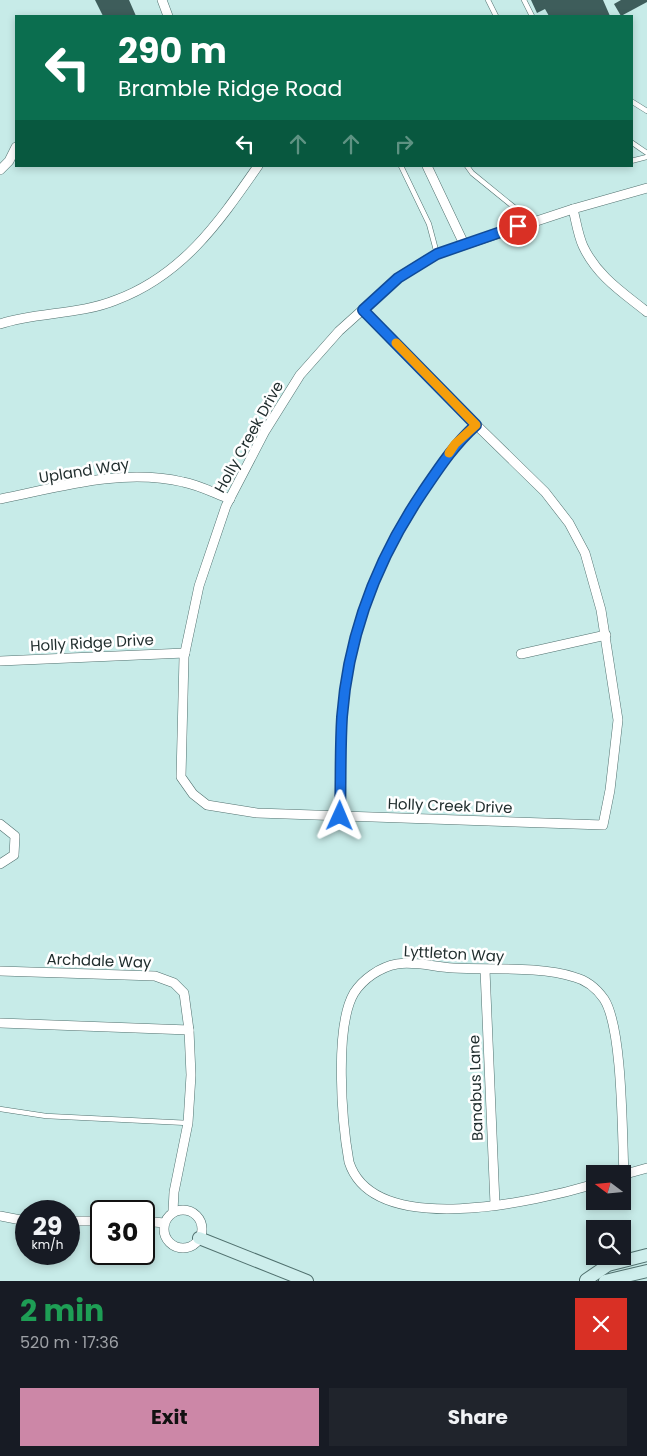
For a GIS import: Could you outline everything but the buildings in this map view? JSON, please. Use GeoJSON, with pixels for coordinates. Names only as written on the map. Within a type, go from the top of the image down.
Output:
{"type":"FeatureCollection","features":[{"type":"Feature","properties":{"kind":"street"},"geometry":{"type":"LineString","coordinates":[[162,0],[168,15]]}},
{"type":"Feature","properties":{"kind":"street"},"geometry":{"type":"LineString","coordinates":[[0,170],[9,161],[15,149]]}},
{"type":"Feature","properties":{"kind":"street"},"geometry":{"type":"LineString","coordinates":[[0,324],[64,314],[116,300],[158,279],[193,252],[211,232],[257,167]]}},
{"type":"Feature","properties":{"kind":"street"},"geometry":{"type":"LineString","coordinates":[[427,167],[464,244]]}},
{"type":"Feature","properties":{"kind":"street","name":"Holly Creek Drive"},"geometry":{"type":"LineString","coordinates":[[606,635],[618,720],[610,790],[603,825],[257,813],[207,805],[193,794],[181,776],[185,653],[199,586],[230,499],[265,431],[300,375],[339,331],[398,278],[437,254],[573,209],[647,188]]}},
{"type":"Feature","properties":{"kind":"street"},"geometry":{"type":"LineString","coordinates":[[573,209],[582,244],[593,264],[607,280],[647,312]]}},
{"type":"Feature","properties":{"kind":"street"},"geometry":{"type":"LineString","coordinates":[[363,310],[545,492],[569,523],[585,553],[602,610],[606,635],[521,654]]}},
{"type":"Feature","properties":{"kind":"street"},"geometry":{"type":"LineString","coordinates":[[340,816],[342,716],[355,636],[372,587],[394,537],[408,514],[455,444],[476,425]]}},
{"type":"Feature","properties":{"kind":"street","name":"Upland Way"},"geometry":{"type":"LineString","coordinates":[[0,499],[106,478],[145,476],[184,482],[230,499]]}},
{"type":"Feature","properties":{"kind":"street","name":"Holly Ridge Drive"},"geometry":{"type":"LineString","coordinates":[[0,661],[185,653]]}},
{"type":"Feature","properties":{"kind":"street"},"geometry":{"type":"LineString","coordinates":[[0,824],[15,836],[14,855],[0,864]]}},
{"type":"Feature","properties":{"kind":"street","name":"Lyttleton Way"},"geometry":{"type":"LineString","coordinates":[[586,1187],[549,1197],[450,1208],[418,1208],[391,1203],[366,1188],[356,1176],[349,1162],[342,1069],[342,1032],[350,1002],[358,988],[371,975],[384,968],[409,963],[485,970],[562,974],[586,982],[603,997],[611,1012],[615,1028],[622,1165]]}},
{"type":"Feature","properties":{"kind":"street","name":"Banabus Lane"},"geometry":{"type":"LineString","coordinates":[[485,970],[495,1204]]}},
{"type":"Feature","properties":{"kind":"street","name":"Archdale Way"},"geometry":{"type":"LineString","coordinates":[[0,971],[155,976],[174,983],[184,993],[189,1030],[191,1075],[188,1123],[174,1192],[174,1211]]}},
{"type":"Feature","properties":{"kind":"street"},"geometry":{"type":"LineString","coordinates":[[0,1023],[189,1030]]}},
{"type":"Feature","properties":{"kind":"street","name":"Lyttleton Way"},"geometry":{"type":"LineString","coordinates":[[631,1173],[647,1168]]}},
{"type":"Feature","properties":{"kind":"street"},"geometry":{"type":"LineString","coordinates":[[189,1209],[201,1219],[202,1234],[193,1246],[178,1248],[166,1238],[164,1223],[174,1211],[189,1209]]}},
{"type":"Feature","properties":{"kind":"street"},"geometry":{"type":"LineString","coordinates":[[0,1216],[15,1219]]}},
{"type":"Feature","properties":{"kind":"street"},"geometry":{"type":"LineString","coordinates":[[155,1222],[164,1223]]}},
{"type":"Feature","properties":{"kind":"street"},"geometry":{"type":"LineString","coordinates":[[199,1238],[307,1281]]}},
{"type":"Feature","properties":{"kind":"street"},"geometry":{"type":"LineString","coordinates":[[584,1281],[608,1264],[647,1255]]}},
{"type":"Feature","properties":{"kind":"street"},"geometry":{"type":"LineString","coordinates":[[605,1281],[647,1271]]}},
{"type":"Feature","properties":{"kind":"street"},"geometry":{"type":"LineString","coordinates":[[584,1281],[596,1281]]}},
{"type":"Feature","properties":{"kind":"lane"},"geometry":{"type":"LineString","coordinates":[[488,0],[496,15]]}},
{"type":"Feature","properties":{"kind":"lane"},"geometry":{"type":"LineString","coordinates":[[524,0],[532,15]]}},
{"type":"Feature","properties":{"kind":"lane"},"geometry":{"type":"LineString","coordinates":[[633,102],[647,111]]}},
{"type":"Feature","properties":{"kind":"lane"},"geometry":{"type":"LineString","coordinates":[[633,143],[647,153]]}},
{"type":"Feature","properties":{"kind":"lane"},"geometry":{"type":"LineString","coordinates":[[633,160],[647,157]]}},
{"type":"Feature","properties":{"kind":"lane"},"geometry":{"type":"LineString","coordinates":[[401,167],[429,224],[437,254]]}},
{"type":"Feature","properties":{"kind":"lane"},"geometry":{"type":"LineString","coordinates":[[468,167],[472,173],[515,208]]}},
{"type":"Feature","properties":{"kind":"lane"},"geometry":{"type":"LineString","coordinates":[[0,1108],[46,1116],[188,1123]]}},
{"type":"Feature","properties":{"kind":"slow traffic"},"geometry":{"type":"LineString","coordinates":[[396,343],[476,425],[455,444],[449,453]]}},
{"type":"Feature","properties":{"kind":"route"},"geometry":{"type":"LineString","coordinates":[[340,816],[342,716],[355,636],[372,587],[394,537],[408,514],[455,444],[476,425],[363,310],[398,278],[437,254],[518,226]]}}]}
